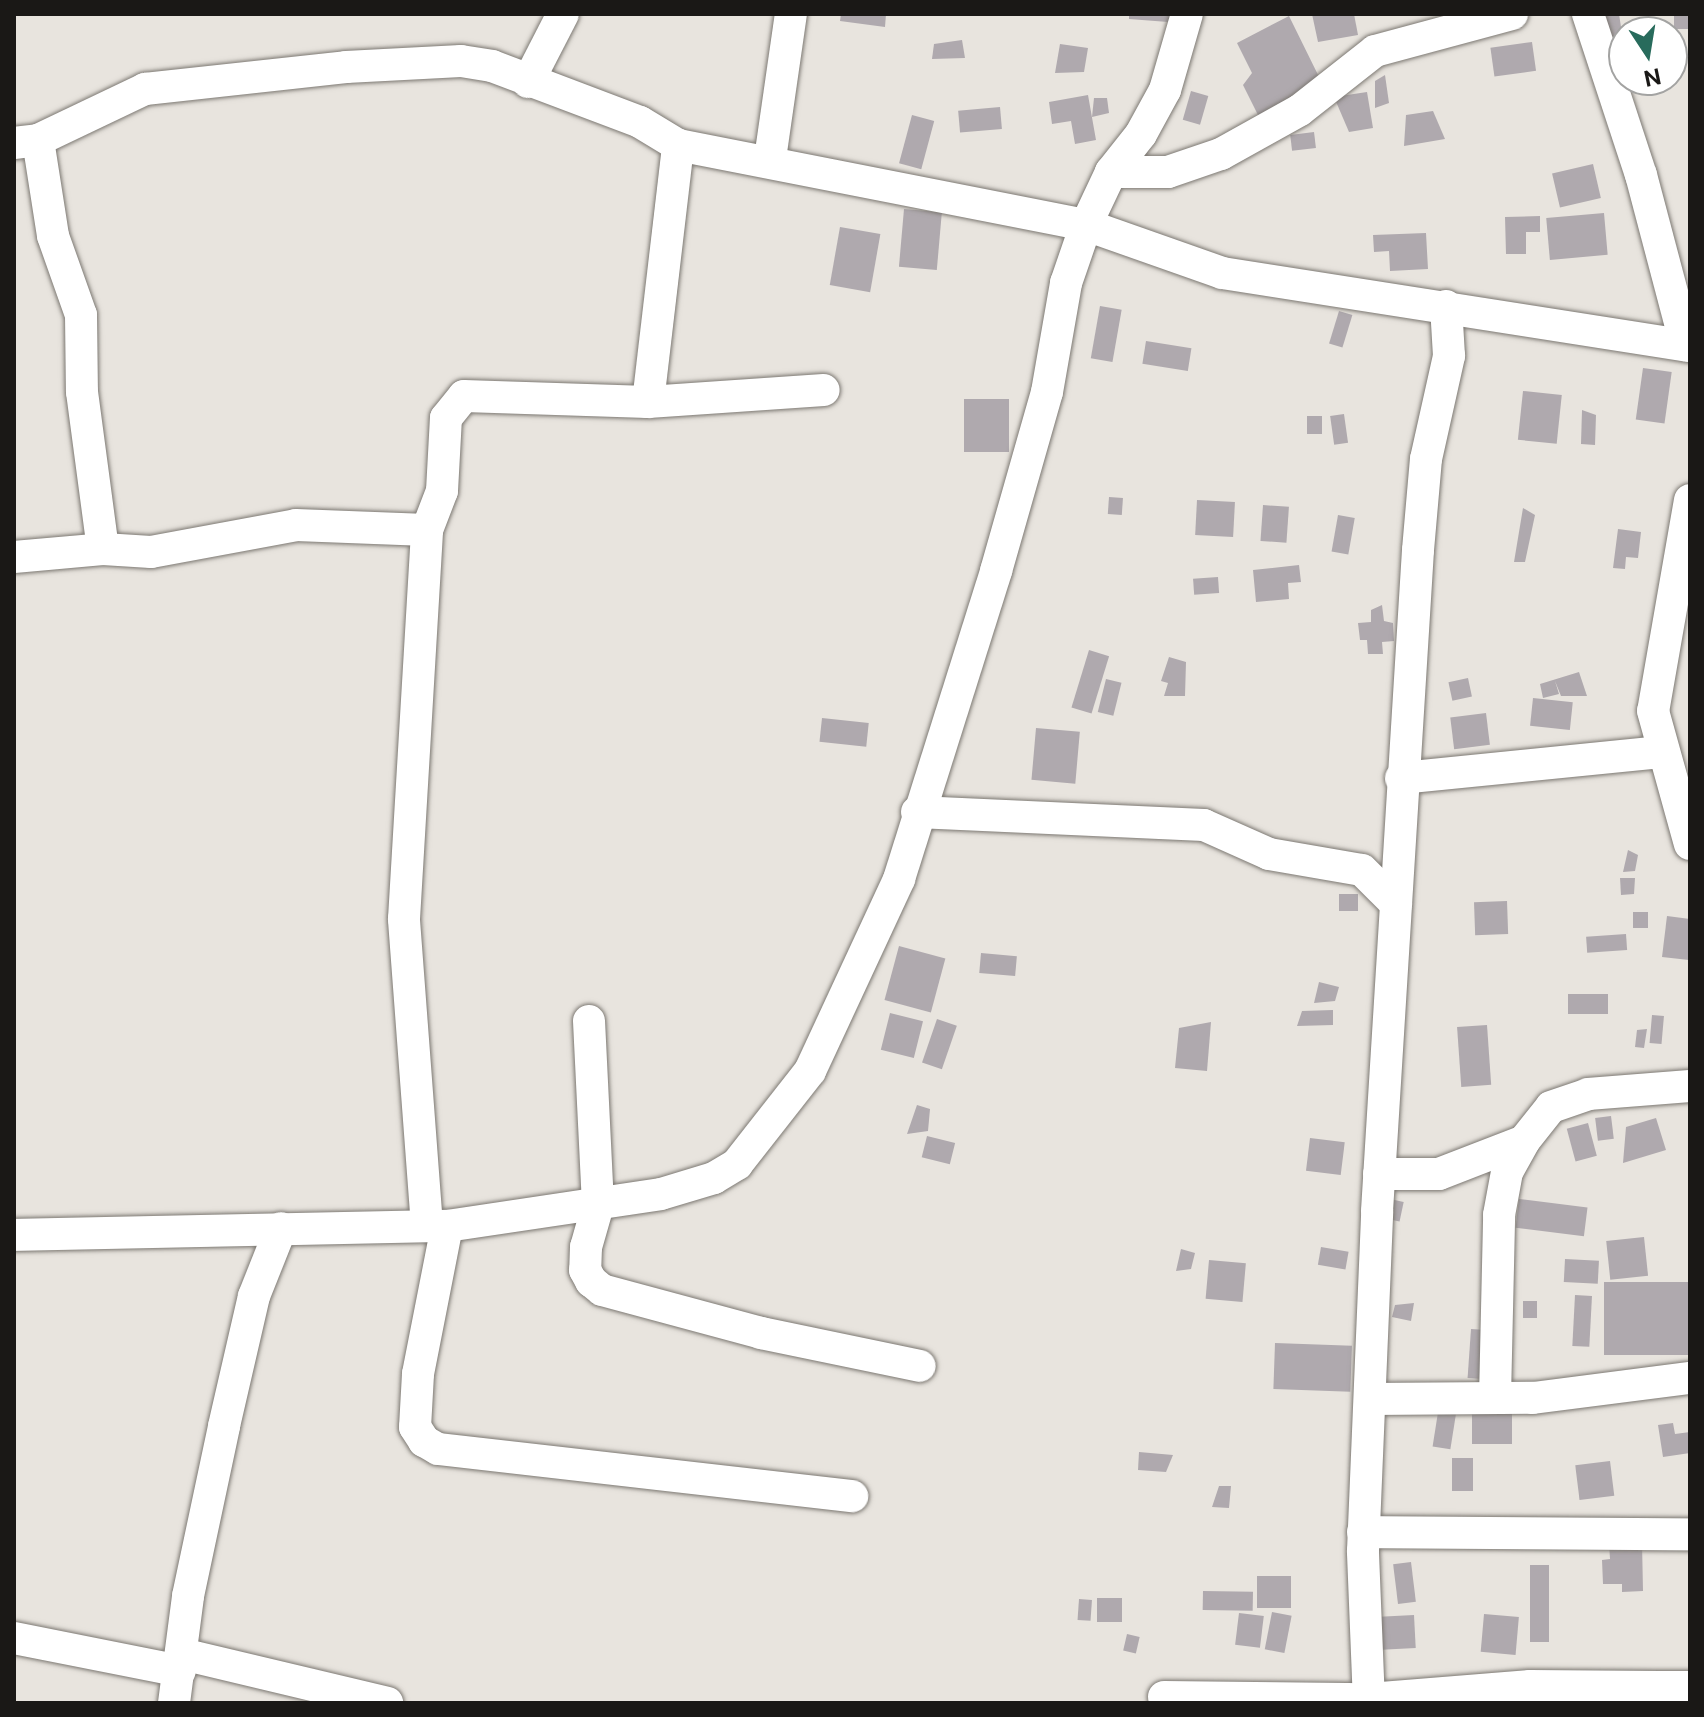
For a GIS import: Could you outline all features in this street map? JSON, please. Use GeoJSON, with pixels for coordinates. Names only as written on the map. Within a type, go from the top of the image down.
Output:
{"type":"FeatureCollection","features":[{"type":"Feature","properties":{"kind":"street"},"geometry":{"type":"LineString","coordinates":[[528,82],[563,14]]}},
{"type":"Feature","properties":{"kind":"street"},"geometry":{"type":"LineString","coordinates":[[770,159],[791,14]]}},
{"type":"Feature","properties":{"kind":"street"},"geometry":{"type":"LineString","coordinates":[[14,1235],[437,1226],[661,1194],[714,1178],[737,1164],[768,1131],[816,1057],[899,879],[917,812],[996,571],[1047,392],[1066,283],[1086,225],[1111,172],[1141,134],[1165,90],[1187,14]]}},
{"type":"Feature","properties":{"kind":"street"},"geometry":{"type":"LineString","coordinates":[[1111,172],[1168,172],[1221,154],[1300,110],[1375,51],[1512,14]]}},
{"type":"Feature","properties":{"kind":"street"},"geometry":{"type":"LineString","coordinates":[[103,549],[82,392],[81,315],[53,236],[26,141],[145,89],[427,60],[492,66],[640,122],[678,145],[770,159],[1086,225],[1222,273],[1688,346],[1641,175],[1588,14]]}},
{"type":"Feature","properties":{"kind":"street"},"geometry":{"type":"LineString","coordinates":[[648,402],[678,145]]}},
{"type":"Feature","properties":{"kind":"street"},"geometry":{"type":"LineString","coordinates":[[1369,1701],[1363,1532],[1379,1174],[1401,778],[1426,459],[1449,356],[1446,306]]}},
{"type":"Feature","properties":{"kind":"street"},"geometry":{"type":"LineString","coordinates":[[824,390],[648,402],[464,396],[446,418],[442,491],[427,530],[404,919],[437,1226],[418,1374],[415,1427],[424,1441],[438,1449],[852,1496]]}},
{"type":"Feature","properties":{"kind":"street"},"geometry":{"type":"LineString","coordinates":[[1690,500],[1655,679],[1653,711],[1690,844]]}},
{"type":"Feature","properties":{"kind":"street"},"geometry":{"type":"LineString","coordinates":[[14,557],[103,549],[151,552],[296,525],[427,530]]}},
{"type":"Feature","properties":{"kind":"street"},"geometry":{"type":"LineString","coordinates":[[1401,778],[1663,752]]}},
{"type":"Feature","properties":{"kind":"street"},"geometry":{"type":"LineString","coordinates":[[917,812],[1204,825],[1269,854],[1362,870],[1396,904]]}},
{"type":"Feature","properties":{"kind":"street"},"geometry":{"type":"LineString","coordinates":[[1362,870],[1398,833]]}},
{"type":"Feature","properties":{"kind":"street"},"geometry":{"type":"LineString","coordinates":[[589,1021],[598,1205],[585,1270],[602,1290],[761,1333],[920,1366]]}},
{"type":"Feature","properties":{"kind":"street"},"geometry":{"type":"LineString","coordinates":[[1495,1398],[1499,1215],[1507,1172],[1524,1141],[1551,1107],[1588,1094],[1690,1086]]}},
{"type":"Feature","properties":{"kind":"street"},"geometry":{"type":"LineString","coordinates":[[1379,1174],[1439,1174],[1524,1141]]}},
{"type":"Feature","properties":{"kind":"street"},"geometry":{"type":"LineString","coordinates":[[174,1703],[188,1596],[247,1325],[281,1228]]}},
{"type":"Feature","properties":{"kind":"street"},"geometry":{"type":"LineString","coordinates":[[1370,1399],[1495,1398],[1614,1391],[1690,1378]]}},
{"type":"Feature","properties":{"kind":"street"},"geometry":{"type":"LineString","coordinates":[[1363,1532],[1690,1534]]}},
{"type":"Feature","properties":{"kind":"street"},"geometry":{"type":"LineString","coordinates":[[14,1638],[181,1662],[387,1703]]}},
{"type":"Feature","properties":{"kind":"street"},"geometry":{"type":"LineString","coordinates":[[1164,1697],[1369,1701],[1530,1686],[1690,1687]]}},
{"type":"Feature","properties":{"kind":"building"},"geometry":{"type":"Polygon","coordinates":[[[841,14],[886,14],[885,27],[840,21],[841,14]]]}},
{"type":"Feature","properties":{"kind":"building"},"geometry":{"type":"Polygon","coordinates":[[[1129,14],[1181,14],[1181,23],[1129,19],[1129,14]]]}},
{"type":"Feature","properties":{"kind":"building"},"geometry":{"type":"Polygon","coordinates":[[[1312,14],[1354,14],[1358,35],[1318,42],[1312,14]]]}},
{"type":"Feature","properties":{"kind":"building"},"geometry":{"type":"Polygon","coordinates":[[[1602,14],[1619,14],[1608,16],[1608,44],[1602,14]]]}},
{"type":"Feature","properties":{"kind":"building"},"geometry":{"type":"Polygon","coordinates":[[[1674,14],[1690,14],[1690,29],[1688,16],[1674,14]]]}},
{"type":"Feature","properties":{"kind":"building"},"geometry":{"type":"Polygon","coordinates":[[[1289,16],[1323,85],[1259,117],[1243,85],[1252,73],[1237,43],[1289,16]]]}},
{"type":"Feature","properties":{"kind":"building"},"geometry":{"type":"Polygon","coordinates":[[[962,40],[965,58],[932,59],[934,44],[962,40]]]}},
{"type":"Feature","properties":{"kind":"building"},"geometry":{"type":"Polygon","coordinates":[[[1532,42],[1536,71],[1494,77],[1490,48],[1532,42]]]}},
{"type":"Feature","properties":{"kind":"building"},"geometry":{"type":"Polygon","coordinates":[[[1060,44],[1088,48],[1084,72],[1055,73],[1060,44]]]}},
{"type":"Feature","properties":{"kind":"building"},"geometry":{"type":"Polygon","coordinates":[[[1385,75],[1389,103],[1375,108],[1375,81],[1385,75]]]}},
{"type":"Feature","properties":{"kind":"building"},"geometry":{"type":"Polygon","coordinates":[[[1191,91],[1208,96],[1200,125],[1183,120],[1191,91]]]}},
{"type":"Feature","properties":{"kind":"building"},"geometry":{"type":"Polygon","coordinates":[[[1367,92],[1373,128],[1349,132],[1334,97],[1367,92]]]}},
{"type":"Feature","properties":{"kind":"building"},"geometry":{"type":"Polygon","coordinates":[[[1088,95],[1096,140],[1075,144],[1071,121],[1052,124],[1049,102],[1088,95]]]}},
{"type":"Feature","properties":{"kind":"building"},"geometry":{"type":"Polygon","coordinates":[[[1094,98],[1107,98],[1109,113],[1092,117],[1094,98]]]}},
{"type":"Feature","properties":{"kind":"building"},"geometry":{"type":"Polygon","coordinates":[[[1000,107],[1002,129],[960,133],[958,111],[1000,107]]]}},
{"type":"Feature","properties":{"kind":"building"},"geometry":{"type":"Polygon","coordinates":[[[1433,111],[1445,139],[1404,146],[1406,115],[1433,111]]]}},
{"type":"Feature","properties":{"kind":"building"},"geometry":{"type":"Polygon","coordinates":[[[912,115],[934,121],[921,169],[899,163],[912,115]]]}},
{"type":"Feature","properties":{"kind":"building"},"geometry":{"type":"Polygon","coordinates":[[[1314,132],[1316,148],[1292,151],[1290,135],[1314,132]]]}},
{"type":"Feature","properties":{"kind":"building"},"geometry":{"type":"Polygon","coordinates":[[[1593,164],[1601,198],[1560,208],[1552,173],[1593,164]]]}},
{"type":"Feature","properties":{"kind":"building"},"geometry":{"type":"Polygon","coordinates":[[[904,209],[942,212],[937,270],[899,267],[904,209]]]}},
{"type":"Feature","properties":{"kind":"building"},"geometry":{"type":"Polygon","coordinates":[[[1604,213],[1608,255],[1550,260],[1546,218],[1604,213]]]}},
{"type":"Feature","properties":{"kind":"building"},"geometry":{"type":"Polygon","coordinates":[[[1540,216],[1540,232],[1526,232],[1526,254],[1506,254],[1505,217],[1540,216]]]}},
{"type":"Feature","properties":{"kind":"building"},"geometry":{"type":"Polygon","coordinates":[[[840,227],[880,234],[870,292],[830,285],[840,227]]]}},
{"type":"Feature","properties":{"kind":"building"},"geometry":{"type":"Polygon","coordinates":[[[1426,233],[1428,269],[1390,271],[1389,251],[1374,252],[1373,235],[1426,233]]]}},
{"type":"Feature","properties":{"kind":"building"},"geometry":{"type":"Polygon","coordinates":[[[1100,306],[1122,310],[1112,362],[1091,358],[1100,306]]]}},
{"type":"Feature","properties":{"kind":"building"},"geometry":{"type":"Polygon","coordinates":[[[1339,311],[1352,315],[1342,348],[1329,344],[1339,311]]]}},
{"type":"Feature","properties":{"kind":"building"},"geometry":{"type":"Polygon","coordinates":[[[1146,341],[1191,348],[1188,371],[1142,364],[1146,341]]]}},
{"type":"Feature","properties":{"kind":"building"},"geometry":{"type":"Polygon","coordinates":[[[1643,368],[1672,372],[1664,424],[1636,419],[1643,368]]]}},
{"type":"Feature","properties":{"kind":"building"},"geometry":{"type":"Polygon","coordinates":[[[1523,391],[1562,395],[1557,444],[1518,440],[1523,391]]]}},
{"type":"Feature","properties":{"kind":"building"},"geometry":{"type":"Polygon","coordinates":[[[964,399],[1009,399],[1009,452],[964,452],[964,399]]]}},
{"type":"Feature","properties":{"kind":"building"},"geometry":{"type":"Polygon","coordinates":[[[1582,410],[1596,415],[1595,445],[1581,444],[1582,410]]]}},
{"type":"Feature","properties":{"kind":"building"},"geometry":{"type":"Polygon","coordinates":[[[1344,414],[1348,443],[1334,445],[1330,416],[1344,414]]]}},
{"type":"Feature","properties":{"kind":"building"},"geometry":{"type":"Polygon","coordinates":[[[1307,416],[1322,416],[1322,434],[1307,434],[1307,416]]]}},
{"type":"Feature","properties":{"kind":"building"},"geometry":{"type":"Polygon","coordinates":[[[1109,497],[1123,498],[1122,515],[1108,514],[1109,497]]]}},
{"type":"Feature","properties":{"kind":"building"},"geometry":{"type":"Polygon","coordinates":[[[1197,500],[1235,502],[1233,537],[1195,535],[1197,500]]]}},
{"type":"Feature","properties":{"kind":"building"},"geometry":{"type":"Polygon","coordinates":[[[1263,505],[1289,507],[1286,543],[1260,541],[1263,505]]]}},
{"type":"Feature","properties":{"kind":"building"},"geometry":{"type":"Polygon","coordinates":[[[1523,508],[1535,515],[1525,562],[1514,562],[1523,508]]]}},
{"type":"Feature","properties":{"kind":"building"},"geometry":{"type":"Polygon","coordinates":[[[1338,515],[1355,518],[1348,554],[1332,551],[1338,515]]]}},
{"type":"Feature","properties":{"kind":"building"},"geometry":{"type":"Polygon","coordinates":[[[1618,529],[1641,532],[1638,558],[1626,557],[1625,569],[1613,568],[1618,529]]]}},
{"type":"Feature","properties":{"kind":"building"},"geometry":{"type":"Polygon","coordinates":[[[1299,565],[1301,582],[1288,583],[1289,599],[1256,602],[1253,570],[1299,565]]]}},
{"type":"Feature","properties":{"kind":"building"},"geometry":{"type":"Polygon","coordinates":[[[1218,577],[1219,593],[1194,595],[1193,579],[1218,577]]]}},
{"type":"Feature","properties":{"kind":"building"},"geometry":{"type":"Polygon","coordinates":[[[1382,605],[1384,621],[1393,623],[1394,641],[1382,642],[1383,654],[1368,654],[1367,640],[1360,640],[1358,623],[1371,622],[1371,610],[1382,605]]]}},
{"type":"Feature","properties":{"kind":"building"},"geometry":{"type":"Polygon","coordinates":[[[1089,650],[1109,656],[1092,714],[1071,707],[1089,650]]]}},
{"type":"Feature","properties":{"kind":"building"},"geometry":{"type":"Polygon","coordinates":[[[1169,657],[1186,662],[1185,696],[1164,696],[1168,683],[1161,681],[1169,657]]]}},
{"type":"Feature","properties":{"kind":"building"},"geometry":{"type":"Polygon","coordinates":[[[1579,672],[1587,696],[1561,696],[1555,681],[1559,694],[1543,698],[1540,684],[1579,672]]]}},
{"type":"Feature","properties":{"kind":"building"},"geometry":{"type":"Polygon","coordinates":[[[1468,678],[1472,697],[1452,701],[1448,682],[1468,678]]]}},
{"type":"Feature","properties":{"kind":"building"},"geometry":{"type":"Polygon","coordinates":[[[1106,679],[1122,683],[1113,716],[1098,712],[1106,679]]]}},
{"type":"Feature","properties":{"kind":"building"},"geometry":{"type":"Polygon","coordinates":[[[1533,698],[1573,702],[1570,730],[1530,726],[1533,698]]]}},
{"type":"Feature","properties":{"kind":"building"},"geometry":{"type":"Polygon","coordinates":[[[1486,713],[1490,745],[1454,749],[1450,717],[1486,713]]]}},
{"type":"Feature","properties":{"kind":"building"},"geometry":{"type":"Polygon","coordinates":[[[822,718],[869,723],[866,747],[819,742],[822,718]]]}},
{"type":"Feature","properties":{"kind":"building"},"geometry":{"type":"Polygon","coordinates":[[[1036,728],[1080,732],[1075,784],[1031,780],[1036,728]]]}},
{"type":"Feature","properties":{"kind":"building"},"geometry":{"type":"Polygon","coordinates":[[[1628,850],[1638,855],[1635,871],[1623,872],[1628,850]]]}},
{"type":"Feature","properties":{"kind":"building"},"geometry":{"type":"Polygon","coordinates":[[[1620,878],[1635,878],[1634,894],[1621,895],[1620,878]]]}},
{"type":"Feature","properties":{"kind":"building"},"geometry":{"type":"Polygon","coordinates":[[[1339,894],[1358,894],[1358,911],[1339,911],[1339,894]]]}},
{"type":"Feature","properties":{"kind":"building"},"geometry":{"type":"Polygon","coordinates":[[[1507,901],[1508,934],[1475,935],[1474,902],[1507,901]]]}},
{"type":"Feature","properties":{"kind":"building"},"geometry":{"type":"Polygon","coordinates":[[[1633,912],[1648,912],[1648,928],[1633,928],[1633,912]]]}},
{"type":"Feature","properties":{"kind":"building"},"geometry":{"type":"Polygon","coordinates":[[[1667,916],[1690,919],[1689,960],[1662,957],[1667,916]]]}},
{"type":"Feature","properties":{"kind":"building"},"geometry":{"type":"Polygon","coordinates":[[[1626,934],[1627,950],[1587,953],[1586,937],[1626,934]]]}},
{"type":"Feature","properties":{"kind":"building"},"geometry":{"type":"Polygon","coordinates":[[[899,946],[945,958],[931,1013],[885,1000],[899,946]]]}},
{"type":"Feature","properties":{"kind":"building"},"geometry":{"type":"Polygon","coordinates":[[[981,953],[1017,956],[1015,976],[979,973],[981,953]]]}},
{"type":"Feature","properties":{"kind":"building"},"geometry":{"type":"Polygon","coordinates":[[[1319,982],[1339,987],[1335,1001],[1314,1003],[1319,982]]]}},
{"type":"Feature","properties":{"kind":"building"},"geometry":{"type":"Polygon","coordinates":[[[1568,994],[1608,994],[1608,1014],[1568,1014],[1568,994]]]}},
{"type":"Feature","properties":{"kind":"building"},"geometry":{"type":"Polygon","coordinates":[[[1333,1010],[1333,1025],[1297,1026],[1302,1011],[1333,1010]]]}},
{"type":"Feature","properties":{"kind":"building"},"geometry":{"type":"Polygon","coordinates":[[[890,1013],[923,1021],[914,1058],[881,1050],[890,1013]]]}},
{"type":"Feature","properties":{"kind":"building"},"geometry":{"type":"Polygon","coordinates":[[[1652,1015],[1664,1016],[1662,1044],[1650,1043],[1652,1015]]]}},
{"type":"Feature","properties":{"kind":"building"},"geometry":{"type":"Polygon","coordinates":[[[937,1019],[957,1026],[942,1069],[922,1062],[937,1019]]]}},
{"type":"Feature","properties":{"kind":"building"},"geometry":{"type":"Polygon","coordinates":[[[1211,1022],[1207,1071],[1175,1068],[1179,1028],[1211,1022]]]}},
{"type":"Feature","properties":{"kind":"building"},"geometry":{"type":"Polygon","coordinates":[[[1487,1025],[1491,1085],[1461,1087],[1457,1027],[1487,1025]]]}},
{"type":"Feature","properties":{"kind":"building"},"geometry":{"type":"Polygon","coordinates":[[[1647,1029],[1644,1048],[1635,1047],[1637,1030],[1647,1029]]]}},
{"type":"Feature","properties":{"kind":"building"},"geometry":{"type":"Polygon","coordinates":[[[917,1105],[930,1109],[928,1131],[907,1134],[917,1105]]]}},
{"type":"Feature","properties":{"kind":"building"},"geometry":{"type":"Polygon","coordinates":[[[1611,1116],[1614,1139],[1598,1141],[1595,1118],[1611,1116]]]}},
{"type":"Feature","properties":{"kind":"building"},"geometry":{"type":"Polygon","coordinates":[[[1656,1118],[1666,1150],[1623,1163],[1626,1127],[1656,1118]]]}},
{"type":"Feature","properties":{"kind":"building"},"geometry":{"type":"Polygon","coordinates":[[[1588,1123],[1597,1156],[1576,1162],[1567,1129],[1588,1123]]]}},
{"type":"Feature","properties":{"kind":"building"},"geometry":{"type":"Polygon","coordinates":[[[927,1136],[955,1143],[950,1164],[922,1157],[927,1136]]]}},
{"type":"Feature","properties":{"kind":"building"},"geometry":{"type":"Polygon","coordinates":[[[1310,1138],[1345,1142],[1341,1175],[1306,1171],[1310,1138]]]}},
{"type":"Feature","properties":{"kind":"building"},"geometry":{"type":"Polygon","coordinates":[[[1390,1199],[1404,1202],[1400,1221],[1386,1219],[1390,1199]]]}},
{"type":"Feature","properties":{"kind":"building"},"geometry":{"type":"Polygon","coordinates":[[[1519,1199],[1587,1207],[1584,1236],[1515,1228],[1519,1199]]]}},
{"type":"Feature","properties":{"kind":"building"},"geometry":{"type":"Polygon","coordinates":[[[1644,1237],[1648,1276],[1610,1280],[1606,1241],[1644,1237]]]}},
{"type":"Feature","properties":{"kind":"building"},"geometry":{"type":"Polygon","coordinates":[[[1321,1247],[1349,1252],[1345,1270],[1318,1265],[1321,1247]]]}},
{"type":"Feature","properties":{"kind":"building"},"geometry":{"type":"Polygon","coordinates":[[[1181,1249],[1195,1253],[1191,1269],[1176,1271],[1181,1249]]]}},
{"type":"Feature","properties":{"kind":"building"},"geometry":{"type":"Polygon","coordinates":[[[1565,1259],[1599,1261],[1598,1284],[1564,1282],[1565,1259]]]}},
{"type":"Feature","properties":{"kind":"building"},"geometry":{"type":"Polygon","coordinates":[[[1209,1260],[1246,1263],[1242,1302],[1206,1299],[1209,1260]]]}},
{"type":"Feature","properties":{"kind":"building"},"geometry":{"type":"Polygon","coordinates":[[[1604,1282],[1690,1282],[1690,1355],[1604,1355],[1604,1282]]]}},
{"type":"Feature","properties":{"kind":"building"},"geometry":{"type":"Polygon","coordinates":[[[1575,1295],[1592,1296],[1589,1347],[1572,1346],[1575,1295]]]}},
{"type":"Feature","properties":{"kind":"building"},"geometry":{"type":"Polygon","coordinates":[[[1523,1301],[1537,1301],[1537,1318],[1523,1318],[1523,1301]]]}},
{"type":"Feature","properties":{"kind":"building"},"geometry":{"type":"Polygon","coordinates":[[[1414,1303],[1411,1321],[1392,1317],[1395,1305],[1414,1303]]]}},
{"type":"Feature","properties":{"kind":"building"},"geometry":{"type":"Polygon","coordinates":[[[1471,1329],[1486,1330],[1483,1379],[1468,1378],[1471,1329]]]}},
{"type":"Feature","properties":{"kind":"building"},"geometry":{"type":"Polygon","coordinates":[[[1275,1343],[1352,1346],[1350,1392],[1273,1389],[1275,1343]]]}},
{"type":"Feature","properties":{"kind":"building"},"geometry":{"type":"Polygon","coordinates":[[[1472,1405],[1512,1405],[1512,1444],[1472,1444],[1472,1405]]]}},
{"type":"Feature","properties":{"kind":"building"},"geometry":{"type":"Polygon","coordinates":[[[1439,1406],[1457,1409],[1450,1449],[1433,1446],[1439,1406]]]}},
{"type":"Feature","properties":{"kind":"building"},"geometry":{"type":"Polygon","coordinates":[[[1673,1423],[1675,1434],[1690,1432],[1690,1453],[1663,1457],[1658,1425],[1673,1423]]]}},
{"type":"Feature","properties":{"kind":"building"},"geometry":{"type":"Polygon","coordinates":[[[1139,1452],[1173,1455],[1166,1472],[1138,1470],[1139,1452]]]}},
{"type":"Feature","properties":{"kind":"building"},"geometry":{"type":"Polygon","coordinates":[[[1452,1458],[1473,1458],[1473,1491],[1452,1491],[1452,1458]]]}},
{"type":"Feature","properties":{"kind":"building"},"geometry":{"type":"Polygon","coordinates":[[[1610,1461],[1614,1496],[1580,1500],[1575,1465],[1610,1461]]]}},
{"type":"Feature","properties":{"kind":"building"},"geometry":{"type":"Polygon","coordinates":[[[1219,1486],[1231,1486],[1229,1508],[1212,1507],[1219,1486]]]}},
{"type":"Feature","properties":{"kind":"building"},"geometry":{"type":"Polygon","coordinates":[[[1642,1542],[1643,1591],[1622,1592],[1622,1584],[1603,1584],[1602,1560],[1610,1559],[1609,1543],[1642,1542]]]}},
{"type":"Feature","properties":{"kind":"building"},"geometry":{"type":"Polygon","coordinates":[[[1411,1562],[1416,1602],[1398,1604],[1393,1564],[1411,1562]]]}},
{"type":"Feature","properties":{"kind":"building"},"geometry":{"type":"Polygon","coordinates":[[[1530,1565],[1549,1565],[1549,1642],[1530,1642],[1530,1565]]]}},
{"type":"Feature","properties":{"kind":"building"},"geometry":{"type":"Polygon","coordinates":[[[1257,1576],[1291,1576],[1291,1608],[1257,1608],[1257,1576]]]}},
{"type":"Feature","properties":{"kind":"building"},"geometry":{"type":"Polygon","coordinates":[[[1203,1591],[1253,1592],[1253,1611],[1203,1610],[1203,1591]]]}},
{"type":"Feature","properties":{"kind":"building"},"geometry":{"type":"Polygon","coordinates":[[[1097,1598],[1122,1598],[1122,1622],[1097,1622],[1097,1598]]]}},
{"type":"Feature","properties":{"kind":"building"},"geometry":{"type":"Polygon","coordinates":[[[1079,1599],[1092,1600],[1091,1621],[1078,1620],[1079,1599]]]}},
{"type":"Feature","properties":{"kind":"building"},"geometry":{"type":"Polygon","coordinates":[[[1272,1612],[1292,1616],[1284,1653],[1265,1649],[1272,1612]]]}},
{"type":"Feature","properties":{"kind":"building"},"geometry":{"type":"Polygon","coordinates":[[[1239,1613],[1264,1616],[1260,1648],[1235,1645],[1239,1613]]]}},
{"type":"Feature","properties":{"kind":"building"},"geometry":{"type":"Polygon","coordinates":[[[1484,1614],[1519,1617],[1516,1655],[1481,1652],[1484,1614]]]}},
{"type":"Feature","properties":{"kind":"building"},"geometry":{"type":"Polygon","coordinates":[[[1414,1615],[1416,1648],[1377,1650],[1375,1617],[1414,1615]]]}},
{"type":"Feature","properties":{"kind":"building"},"geometry":{"type":"Polygon","coordinates":[[[1127,1634],[1140,1637],[1136,1653],[1123,1651],[1127,1634]]]}}]}
